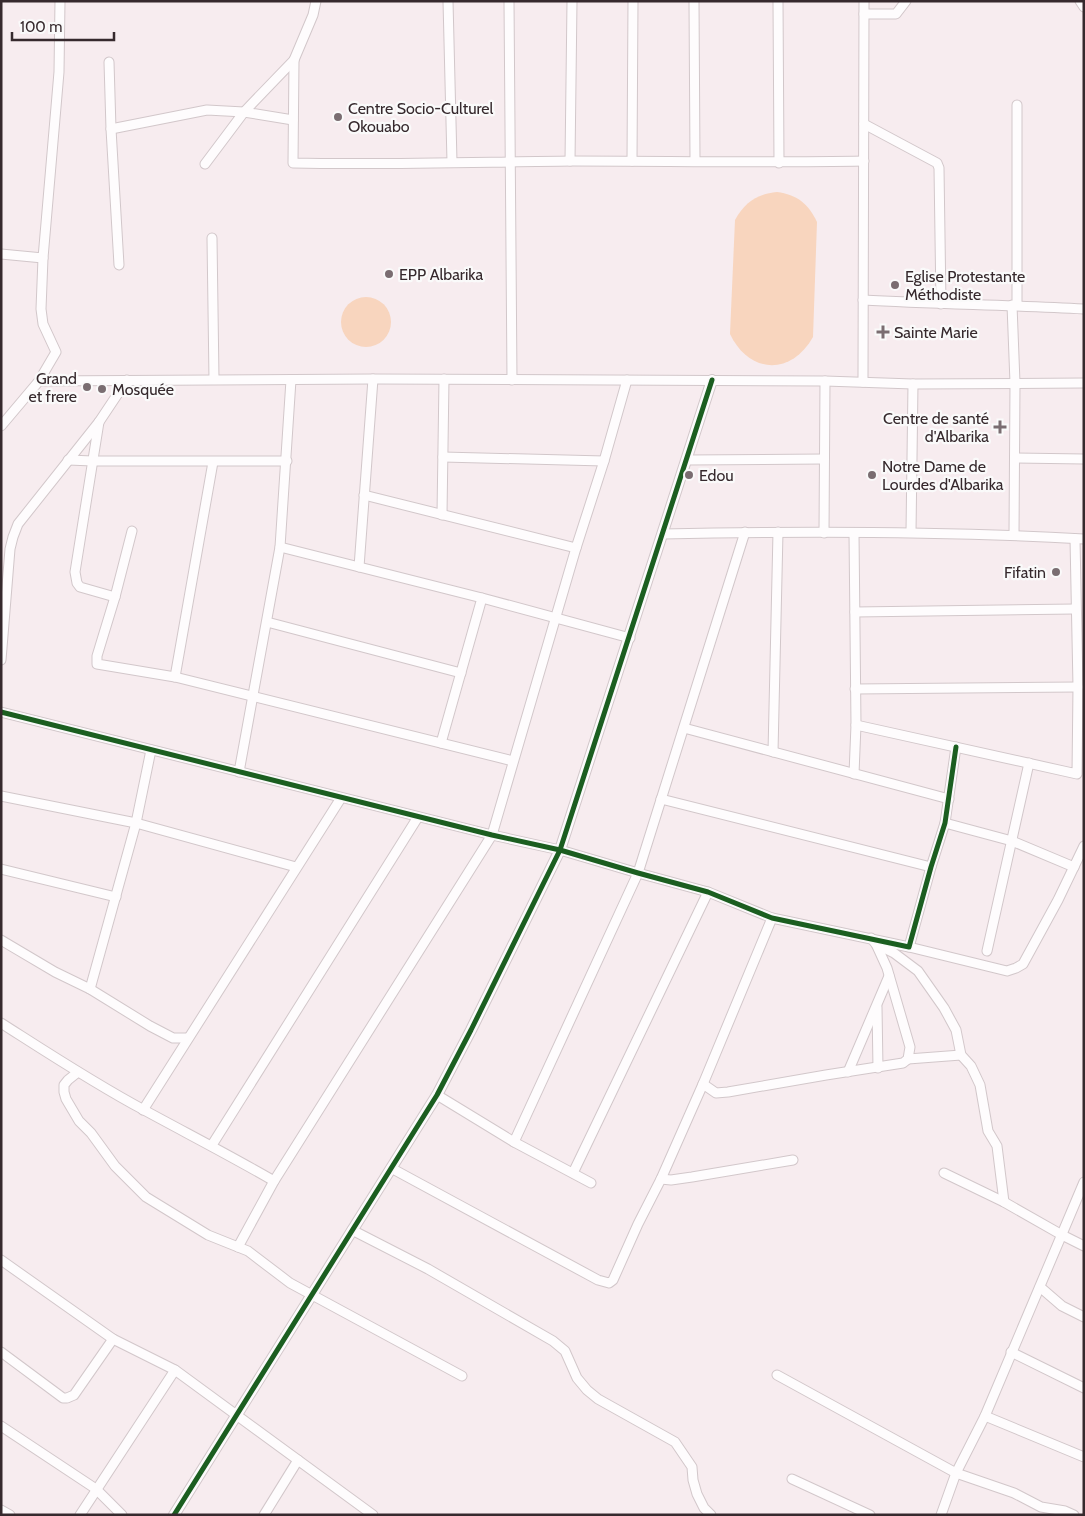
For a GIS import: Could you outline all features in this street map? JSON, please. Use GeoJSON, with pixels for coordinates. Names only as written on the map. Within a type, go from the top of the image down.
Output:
{"type":"FeatureCollection","features":[{"type":"Feature","properties":{"kind":"street"},"geometry":{"type":"LineString","coordinates":[[1,426],[39,380],[56,352],[41,317],[43,258],[59,72],[60,1]]}},
{"type":"Feature","properties":{"kind":"street"},"geometry":{"type":"LineString","coordinates":[[205,164],[244,112],[294,60],[313,15],[316,1]]}},
{"type":"Feature","properties":{"kind":"street"},"geometry":{"type":"LineString","coordinates":[[448,1],[452,162]]}},
{"type":"Feature","properties":{"kind":"street"},"geometry":{"type":"LineString","coordinates":[[509,1],[512,380]]}},
{"type":"Feature","properties":{"kind":"street"},"geometry":{"type":"LineString","coordinates":[[570,161],[572,1]]}},
{"type":"Feature","properties":{"kind":"street"},"geometry":{"type":"LineString","coordinates":[[632,161],[633,1]]}},
{"type":"Feature","properties":{"kind":"street"},"geometry":{"type":"LineString","coordinates":[[694,1],[695,162]]}},
{"type":"Feature","properties":{"kind":"street"},"geometry":{"type":"LineString","coordinates":[[778,1],[779,162]]}},
{"type":"Feature","properties":{"kind":"street"},"geometry":{"type":"LineString","coordinates":[[864,1],[864,382]]}},
{"type":"Feature","properties":{"kind":"street"},"geometry":{"type":"LineString","coordinates":[[864,14],[896,14],[906,1]]}},
{"type":"Feature","properties":{"kind":"street"},"geometry":{"type":"LineString","coordinates":[[1080,1],[1084,6]]}},
{"type":"Feature","properties":{"kind":"street"},"geometry":{"type":"LineString","coordinates":[[294,60],[293,163],[864,161]]}},
{"type":"Feature","properties":{"kind":"street"},"geometry":{"type":"LineString","coordinates":[[109,62],[119,265]]}},
{"type":"Feature","properties":{"kind":"street"},"geometry":{"type":"LineString","coordinates":[[1014,535],[1017,104]]}},
{"type":"Feature","properties":{"kind":"street"},"geometry":{"type":"LineString","coordinates":[[111,129],[207,110],[244,112],[293,120]]}},
{"type":"Feature","properties":{"kind":"street"},"geometry":{"type":"LineString","coordinates":[[864,124],[937,163],[939,168],[941,304]]}},
{"type":"Feature","properties":{"kind":"street"},"geometry":{"type":"LineString","coordinates":[[212,238],[214,379]]}},
{"type":"Feature","properties":{"kind":"street"},"geometry":{"type":"LineString","coordinates":[[1,254],[43,258]]}},
{"type":"Feature","properties":{"kind":"street"},"geometry":{"type":"LineString","coordinates":[[864,300],[1084,309]]}},
{"type":"Feature","properties":{"kind":"street"},"geometry":{"type":"LineString","coordinates":[[359,567],[373,379]]}},
{"type":"Feature","properties":{"kind":"street"},"geometry":{"type":"LineString","coordinates":[[39,380],[444,379],[825,381],[913,384],[1084,383]]}},
{"type":"Feature","properties":{"kind":"street"},"geometry":{"type":"LineString","coordinates":[[442,515],[444,379]]}},
{"type":"Feature","properties":{"kind":"street"},"geometry":{"type":"LineString","coordinates":[[1,660],[10,549],[18,524],[99,422],[127,380]]}},
{"type":"Feature","properties":{"kind":"street"},"geometry":{"type":"LineString","coordinates":[[239,772],[280,547],[291,380]]}},
{"type":"Feature","properties":{"kind":"street"},"geometry":{"type":"LineString","coordinates":[[238,1247],[274,1181],[492,835],[627,380]]}},
{"type":"Feature","properties":{"kind":"street"},"geometry":{"type":"LineString","coordinates":[[174,1515],[437,1094],[471,1030],[560,850],[712,380]]}},
{"type":"Feature","properties":{"kind":"street"},"geometry":{"type":"LineString","coordinates":[[824,533],[825,381]]}},
{"type":"Feature","properties":{"kind":"street"},"geometry":{"type":"LineString","coordinates":[[911,532],[913,384]]}},
{"type":"Feature","properties":{"kind":"street"},"geometry":{"type":"LineString","coordinates":[[99,422],[75,572],[76,583],[80,587],[115,597]]}},
{"type":"Feature","properties":{"kind":"street"},"geometry":{"type":"LineString","coordinates":[[443,457],[604,461]]}},
{"type":"Feature","properties":{"kind":"street"},"geometry":{"type":"LineString","coordinates":[[687,460],[824,458]]}},
{"type":"Feature","properties":{"kind":"street"},"geometry":{"type":"LineString","coordinates":[[1015,458],[1084,459]]}},
{"type":"Feature","properties":{"kind":"street"},"geometry":{"type":"LineString","coordinates":[[68,460],[287,461]]}},
{"type":"Feature","properties":{"kind":"street"},"geometry":{"type":"LineString","coordinates":[[175,677],[213,462]]}},
{"type":"Feature","properties":{"kind":"street"},"geometry":{"type":"LineString","coordinates":[[364,495],[576,548]]}},
{"type":"Feature","properties":{"kind":"street"},"geometry":{"type":"LineString","coordinates":[[132,532],[97,656],[97,664],[175,677],[514,761]]}},
{"type":"Feature","properties":{"kind":"street"},"geometry":{"type":"LineString","coordinates":[[514,1142],[638,873],[745,532]]}},
{"type":"Feature","properties":{"kind":"street"},"geometry":{"type":"LineString","coordinates":[[773,752],[778,532]]}},
{"type":"Feature","properties":{"kind":"street"},"geometry":{"type":"LineString","coordinates":[[663,534],[911,532],[1079,539],[1076,609],[1080,775],[856,725]]}},
{"type":"Feature","properties":{"kind":"street"},"geometry":{"type":"LineString","coordinates":[[854,533],[856,689],[854,774]]}},
{"type":"Feature","properties":{"kind":"street"},"geometry":{"type":"LineString","coordinates":[[280,547],[630,638]]}},
{"type":"Feature","properties":{"kind":"street"},"geometry":{"type":"LineString","coordinates":[[441,743],[482,598]]}},
{"type":"Feature","properties":{"kind":"street"},"geometry":{"type":"LineString","coordinates":[[855,612],[1076,609]]}},
{"type":"Feature","properties":{"kind":"street"},"geometry":{"type":"LineString","coordinates":[[267,622],[461,673]]}},
{"type":"Feature","properties":{"kind":"street"},"geometry":{"type":"LineString","coordinates":[[856,689],[1078,687]]}},
{"type":"Feature","properties":{"kind":"street"},"geometry":{"type":"LineString","coordinates":[[1,712],[340,798],[560,850],[708,892],[772,918],[873,941],[895,949],[918,971],[944,1008],[956,1030],[961,1055],[971,1066],[980,1085],[988,1131],[997,1146],[1004,1202]]}},
{"type":"Feature","properties":{"kind":"street"},"geometry":{"type":"LineString","coordinates":[[684,728],[949,798]]}},
{"type":"Feature","properties":{"kind":"street"},"geometry":{"type":"LineString","coordinates":[[909,948],[945,823],[956,747]]}},
{"type":"Feature","properties":{"kind":"street"},"geometry":{"type":"LineString","coordinates":[[90,989],[136,823],[151,750]]}},
{"type":"Feature","properties":{"kind":"street"},"geometry":{"type":"LineString","coordinates":[[987,950],[1029,763]]}},
{"type":"Feature","properties":{"kind":"street"},"geometry":{"type":"LineString","coordinates":[[1,796],[136,823],[296,867]]}},
{"type":"Feature","properties":{"kind":"street"},"geometry":{"type":"LineString","coordinates":[[143,1110],[340,798]]}},
{"type":"Feature","properties":{"kind":"street"},"geometry":{"type":"LineString","coordinates":[[661,799],[931,867]]}},
{"type":"Feature","properties":{"kind":"street"},"geometry":{"type":"LineString","coordinates":[[212,1145],[418,817]]}},
{"type":"Feature","properties":{"kind":"street"},"geometry":{"type":"LineString","coordinates":[[945,823],[1012,841],[1074,867]]}},
{"type":"Feature","properties":{"kind":"street"},"geometry":{"type":"LineString","coordinates":[[895,949],[909,948],[1007,971],[1016,968],[1023,964],[1031,950],[1084,846]]}},
{"type":"Feature","properties":{"kind":"street"},"geometry":{"type":"LineString","coordinates":[[1,869],[116,897]]}},
{"type":"Feature","properties":{"kind":"street"},"geometry":{"type":"LineString","coordinates":[[572,1173],[708,892]]}},
{"type":"Feature","properties":{"kind":"street"},"geometry":{"type":"LineString","coordinates":[[391,1168],[598,1280],[609,1283],[614,1280],[703,1084],[772,918]]}},
{"type":"Feature","properties":{"kind":"street"},"geometry":{"type":"LineString","coordinates":[[1,940],[55,972],[90,989],[150,1026],[173,1038],[188,1038]]}},
{"type":"Feature","properties":{"kind":"street"},"geometry":{"type":"LineString","coordinates":[[703,1084],[716,1093],[728,1092],[903,1064],[908,1058],[910,1047],[888,972],[873,941]]}},
{"type":"Feature","properties":{"kind":"street"},"geometry":{"type":"LineString","coordinates":[[848,1072],[877,1004],[895,949]]}},
{"type":"Feature","properties":{"kind":"street"},"geometry":{"type":"LineString","coordinates":[[877,1004],[878,1068]]}},
{"type":"Feature","properties":{"kind":"street"},"geometry":{"type":"LineString","coordinates":[[1,1023],[78,1072],[143,1110],[212,1145],[274,1181]]}},
{"type":"Feature","properties":{"kind":"street"},"geometry":{"type":"LineString","coordinates":[[908,1058],[961,1055]]}},
{"type":"Feature","properties":{"kind":"street"},"geometry":{"type":"LineString","coordinates":[[78,1072],[64,1085],[66,1098],[79,1121],[115,1166],[146,1197],[208,1235],[248,1251],[290,1283],[462,1376]]}},
{"type":"Feature","properties":{"kind":"street"},"geometry":{"type":"LineString","coordinates":[[437,1094],[514,1142],[591,1183]]}},
{"type":"Feature","properties":{"kind":"street"},"geometry":{"type":"LineString","coordinates":[[661,1179],[671,1180],[692,1177],[793,1160]]}},
{"type":"Feature","properties":{"kind":"street"},"geometry":{"type":"LineString","coordinates":[[944,1173],[1004,1202],[1084,1246]]}},
{"type":"Feature","properties":{"kind":"street"},"geometry":{"type":"LineString","coordinates":[[941,1515],[956,1473],[985,1416],[1084,1182]]}},
{"type":"Feature","properties":{"kind":"street"},"geometry":{"type":"LineString","coordinates":[[352,1230],[428,1269],[553,1341],[565,1351],[577,1378],[587,1390],[598,1399],[675,1442],[692,1467],[697,1494],[704,1508],[711,1515]]}},
{"type":"Feature","properties":{"kind":"street"},"geometry":{"type":"LineString","coordinates":[[1,1260],[113,1339],[175,1370],[373,1515]]}},
{"type":"Feature","properties":{"kind":"street"},"geometry":{"type":"LineString","coordinates":[[1040,1287],[1062,1306],[1084,1317]]}},
{"type":"Feature","properties":{"kind":"street"},"geometry":{"type":"LineString","coordinates":[[1,1352],[63,1398],[67,1398],[74,1395],[113,1339]]}},
{"type":"Feature","properties":{"kind":"street"},"geometry":{"type":"LineString","coordinates":[[1011,1352],[1084,1388]]}},
{"type":"Feature","properties":{"kind":"street"},"geometry":{"type":"LineString","coordinates":[[80,1515],[175,1370]]}},
{"type":"Feature","properties":{"kind":"street"},"geometry":{"type":"LineString","coordinates":[[777,1375],[956,1473],[1014,1493],[1041,1507],[1065,1511],[1074,1515]]}},
{"type":"Feature","properties":{"kind":"street"},"geometry":{"type":"LineString","coordinates":[[985,1416],[1084,1457]]}},
{"type":"Feature","properties":{"kind":"street"},"geometry":{"type":"LineString","coordinates":[[1,1426],[96,1489],[122,1515]]}},
{"type":"Feature","properties":{"kind":"street"},"geometry":{"type":"LineString","coordinates":[[264,1515],[298,1460]]}},
{"type":"Feature","properties":{"kind":"street"},"geometry":{"type":"LineString","coordinates":[[792,1479],[870,1515]]}},
{"type":"Feature","properties":{"kind":"street"},"geometry":{"type":"LineString","coordinates":[[1,1510],[10,1515]]}},
{"type":"Feature","properties":{"kind":"shaded area"},"geometry":{"type":"Polygon","coordinates":[[[777,192],[790,195],[801,201],[810,210],[817,222],[813,337],[804,350],[793,359],[782,364],[770,365],[759,363],[748,357],[738,347],[730,334],[735,220],[743,208],[752,200],[777,192]]]}},
{"type":"Feature","properties":{"kind":"shaded area"},"geometry":{"type":"Polygon","coordinates":[[[361,297],[371,297],[384,304],[391,317],[391,327],[384,340],[371,347],[361,347],[352,343],[345,336],[341,327],[341,317],[345,308],[352,301],[361,297]]]}},
{"type":"Feature","properties":{"kind":"cycle path"},"geometry":{"type":"LineString","coordinates":[[174,1515],[437,1095],[560,850],[712,380]]}},
{"type":"Feature","properties":{"kind":"cycle path"},"geometry":{"type":"LineString","coordinates":[[1,712],[492,835],[560,850],[708,892],[772,918],[909,947],[945,823],[956,747]]}},
{"type":"Feature","properties":{"kind":"place","name":"Centre Socio-Culturel Okouabo"},"geometry":{"type":"Point","coordinates":[338,117]}},
{"type":"Feature","properties":{"kind":"place","name":"EPP Albarika"},"geometry":{"type":"Point","coordinates":[389,274]}},
{"type":"Feature","properties":{"kind":"place","name":"Eglise Protestante Méthodiste"},"geometry":{"type":"Point","coordinates":[895,285]}},
{"type":"Feature","properties":{"kind":"place","name":"Sainte Marie"},"geometry":{"type":"Point","coordinates":[883,332]}},
{"type":"Feature","properties":{"kind":"place","name":"Grand et frere"},"geometry":{"type":"Point","coordinates":[87,387]}},
{"type":"Feature","properties":{"kind":"place","name":"Mosquée"},"geometry":{"type":"Point","coordinates":[102,389]}},
{"type":"Feature","properties":{"kind":"place","name":"Centre de santé d'Albarika"},"geometry":{"type":"Point","coordinates":[1000,427]}},
{"type":"Feature","properties":{"kind":"place","name":"Edou"},"geometry":{"type":"Point","coordinates":[689,475]}},
{"type":"Feature","properties":{"kind":"place","name":"Notre Dame de Lourdes d'Albarika"},"geometry":{"type":"Point","coordinates":[872,475]}},
{"type":"Feature","properties":{"kind":"place","name":"Fifatin"},"geometry":{"type":"Point","coordinates":[1056,572]}}]}
